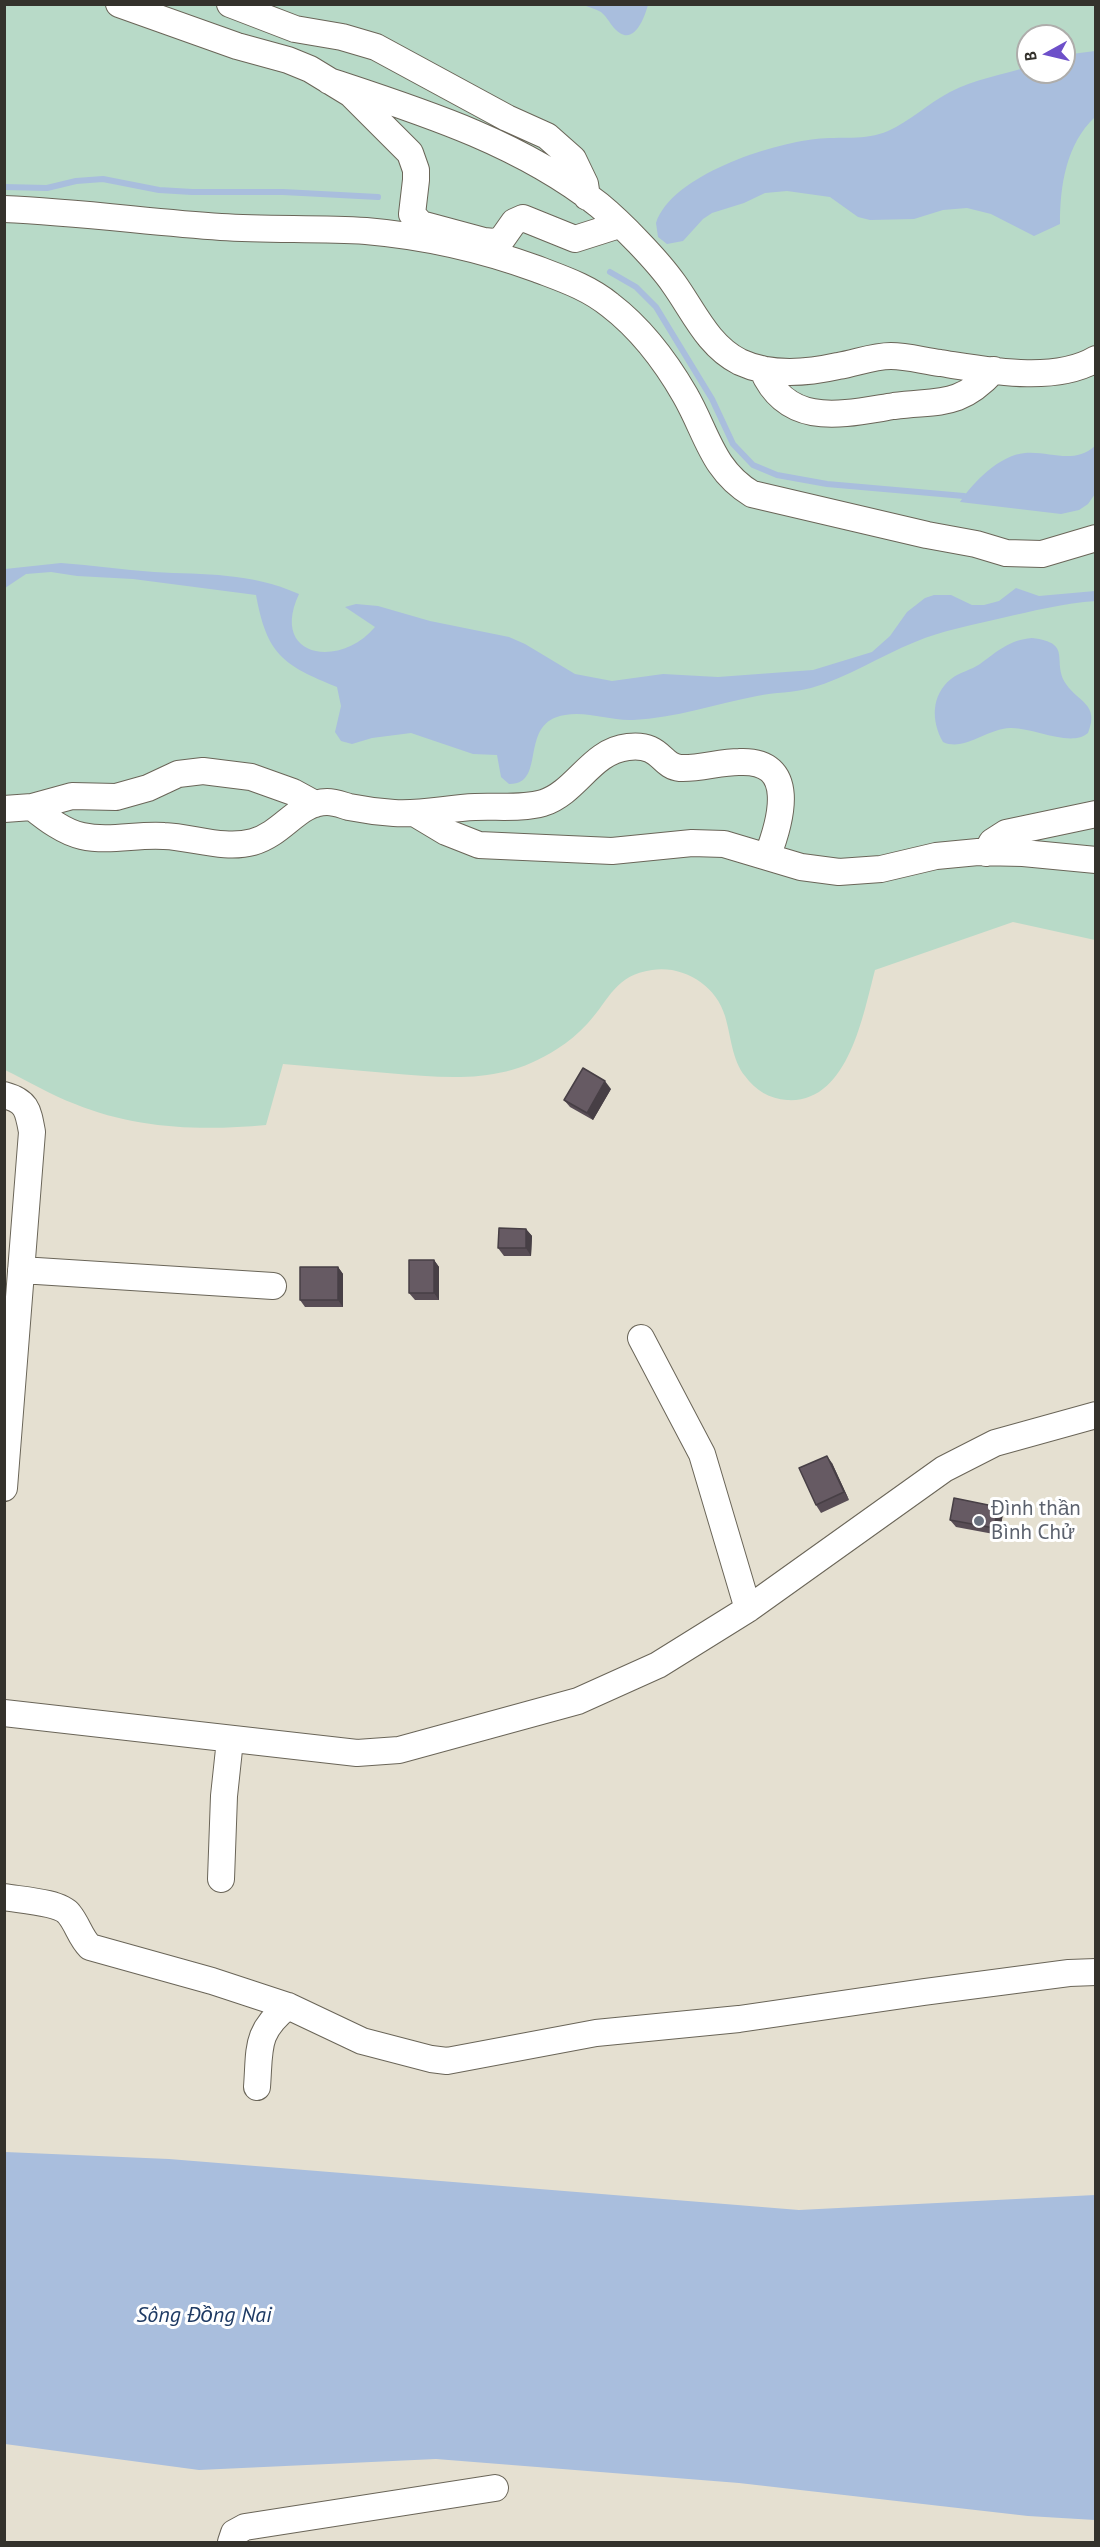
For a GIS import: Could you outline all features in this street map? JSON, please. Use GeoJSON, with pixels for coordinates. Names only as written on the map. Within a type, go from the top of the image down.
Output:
{"type":"FeatureCollection","features":[{"type":"Feature","properties":{"kind":"street"},"geometry":{"type":"LineString","coordinates":[[119,4],[237,46],[288,60],[310,69],[357,100],[410,153],[416,170],[412,214],[421,224],[490,242],[502,239],[514,222],[523,218],[575,239],[619,225]]}},
{"type":"Feature","properties":{"kind":"street"},"geometry":{"type":"LineString","coordinates":[[230,4],[295,29],[342,37],[376,47],[507,118],[547,136],[573,159],[585,184],[587,197]]}},
{"type":"Feature","properties":{"kind":"street"},"geometry":{"type":"LineString","coordinates":[[329,81],[412,108],[477,134],[539,166],[587,197],[619,225],[674,283],[718,347],[739,362],[762,369],[788,372],[892,356],[1032,373],[1064,371],[1077,368],[1095,359]]}},
{"type":"Feature","properties":{"kind":"street"},"geometry":{"type":"LineString","coordinates":[[4,209],[100,214],[243,228],[364,231],[424,239],[491,254],[581,286],[622,315],[652,349],[679,386],[720,466],[739,486],[752,494],[927,535],[976,544],[1006,553],[1042,554],[1095,538]]}},
{"type":"Feature","properties":{"kind":"street"},"geometry":{"type":"LineString","coordinates":[[762,369],[773,390],[787,402],[805,410],[827,415],[853,414],[906,405],[946,402],[968,392],[994,370]]}},
{"type":"Feature","properties":{"kind":"street"},"geometry":{"type":"LineString","coordinates":[[13,805],[81,836],[101,838],[161,835],[237,845],[251,843],[272,835],[305,808],[315,804],[336,803],[377,811],[416,814],[473,807],[541,803],[565,792],[605,755],[616,749],[640,746],[657,751],[668,762],[679,768],[740,762],[760,763],[768,766],[778,779],[780,801],[776,830],[767,857]]}},
{"type":"Feature","properties":{"kind":"street"},"geometry":{"type":"LineString","coordinates":[[13,805],[72,796],[108,797],[133,794],[178,774],[213,771],[232,773],[271,783],[315,804]]}},
{"type":"Feature","properties":{"kind":"street"},"geometry":{"type":"LineString","coordinates":[[416,814],[446,832],[479,845],[612,851],[708,843],[740,847],[767,857],[819,870],[860,872],[936,856],[986,853],[1095,860]]}},
{"type":"Feature","properties":{"kind":"street"},"geometry":{"type":"LineString","coordinates":[[986,853],[992,842],[1006,833],[1095,814]]}},
{"type":"Feature","properties":{"kind":"street"},"geometry":{"type":"LineString","coordinates":[[4,1095],[19,1099],[28,1112],[32,1132],[4,1488]]}},
{"type":"Feature","properties":{"kind":"street"},"geometry":{"type":"LineString","coordinates":[[21,1270],[273,1286]]}},
{"type":"Feature","properties":{"kind":"street"},"geometry":{"type":"LineString","coordinates":[[642,1338],[702,1454],[748,1609]]}},
{"type":"Feature","properties":{"kind":"street"},"geometry":{"type":"LineString","coordinates":[[4,1713],[357,1753],[399,1750],[578,1701],[658,1665],[748,1609],[944,1469],[970,1454],[1021,1434],[1095,1415]]}},
{"type":"Feature","properties":{"kind":"street"},"geometry":{"type":"LineString","coordinates":[[221,1879],[224,1796],[230,1740]]}},
{"type":"Feature","properties":{"kind":"street"},"geometry":{"type":"LineString","coordinates":[[4,1897],[63,1908],[71,1916],[82,1939],[90,1947],[212,1981],[288,2006],[362,2041],[447,2061],[596,2033],[739,2019],[935,1990],[1069,1973],[1095,1972]]}},
{"type":"Feature","properties":{"kind":"street"},"geometry":{"type":"LineString","coordinates":[[257,2087],[263,2031],[272,2019],[288,2006]]}},
{"type":"Feature","properties":{"kind":"street"},"geometry":{"type":"LineString","coordinates":[[231,2542],[234,2533],[245,2527],[495,2488]]}},
{"type":"Feature","properties":{"kind":"green space"},"geometry":{"type":"Polygon","coordinates":[[[5,5],[1095,5],[1095,940],[1013,922],[875,970],[865,1010],[849,1053],[825,1088],[808,1097],[787,1100],[775,1098],[753,1086],[741,1070],[725,1016],[714,995],[697,980],[686,974],[664,969],[629,977],[614,989],[588,1023],[573,1037],[536,1061],[516,1069],[495,1074],[454,1077],[283,1064],[266,1125],[193,1128],[145,1123],[98,1112],[48,1092],[5,1070],[5,5]]]}},
{"type":"Feature","properties":{"kind":"water"},"geometry":{"type":"Polygon","coordinates":[[[583,5],[648,5],[637,30],[627,35],[621,34],[614,28],[601,12],[583,5]]]}},
{"type":"Feature","properties":{"kind":"water"},"geometry":{"type":"Polygon","coordinates":[[[1095,51],[1095,117],[1077,140],[1071,153],[1063,181],[1060,224],[1034,236],[991,214],[967,208],[943,210],[914,219],[870,220],[858,217],[830,197],[787,191],[765,193],[744,203],[712,213],[703,219],[683,241],[667,244],[658,237],[656,223],[666,206],[681,190],[725,165],[774,147],[797,142],[879,134],[904,122],[950,92],[1016,70],[1016,84],[1076,84],[1076,53],[1095,51]]]}},
{"type":"Feature","properties":{"kind":"water"},"geometry":{"type":"Polygon","coordinates":[[[1095,446],[1095,494],[1088,504],[1079,510],[1061,514],[960,502],[980,478],[1006,459],[1025,453],[1078,455],[1095,446]]]}},
{"type":"Feature","properties":{"kind":"water"},"geometry":{"type":"Polygon","coordinates":[[[61,563],[227,576],[281,587],[299,594],[292,616],[293,632],[301,644],[313,650],[328,652],[344,649],[360,640],[375,627],[345,607],[356,604],[378,606],[430,621],[509,637],[575,674],[612,681],[663,674],[718,677],[813,670],[872,652],[890,636],[907,612],[925,598],[934,595],[951,595],[972,605],[984,605],[999,601],[1016,588],[1039,596],[1095,591],[1096,601],[1049,608],[936,634],[838,679],[804,690],[764,695],[649,719],[624,720],[582,714],[565,715],[550,720],[541,729],[527,775],[521,782],[509,784],[501,777],[497,755],[473,754],[411,733],[372,738],[352,744],[341,741],[335,732],[341,706],[337,687],[303,672],[280,655],[266,632],[256,595],[133,579],[51,572],[26,574],[5,588],[5,569],[61,563]]]}},
{"type":"Feature","properties":{"kind":"water"},"geometry":{"type":"Polygon","coordinates":[[[1032,638],[1045,640],[1057,649],[1062,676],[1066,684],[1089,709],[1091,723],[1088,733],[1081,737],[1062,738],[1010,728],[959,744],[943,742],[936,726],[935,709],[944,685],[1004,647],[1032,638]]]}},
{"type":"Feature","properties":{"kind":"water","name":"Sông Đồng Nai"},"geometry":{"type":"Polygon","coordinates":[[[5,2152],[169,2159],[799,2210],[1095,2195],[1095,2520],[1028,2516],[739,2483],[436,2459],[199,2470],[5,2444],[5,2152]]]}},
{"type":"Feature","properties":{"kind":"building"},"geometry":{"type":"Polygon","coordinates":[[[583,1068],[605,1081],[587,1113],[564,1100],[583,1068]]]}},
{"type":"Feature","properties":{"kind":"building"},"geometry":{"type":"Polygon","coordinates":[[[499,1228],[526,1229],[526,1248],[498,1248],[499,1228]]]}},
{"type":"Feature","properties":{"kind":"building"},"geometry":{"type":"Polygon","coordinates":[[[409,1260],[434,1260],[434,1293],[409,1293],[409,1260]]]}},
{"type":"Feature","properties":{"kind":"building"},"geometry":{"type":"Polygon","coordinates":[[[300,1267],[338,1267],[338,1300],[300,1300],[300,1267]]]}},
{"type":"Feature","properties":{"kind":"building"},"geometry":{"type":"Polygon","coordinates":[[[827,1456],[844,1492],[816,1505],[799,1468],[827,1456]]]}},
{"type":"Feature","properties":{"kind":"building"},"geometry":{"type":"Polygon","coordinates":[[[954,1498],[998,1507],[994,1528],[950,1520],[954,1498]]]}},
{"type":"Feature","properties":{"kind":"waterway"},"geometry":{"type":"LineString","coordinates":[[4,187],[47,188],[76,181],[103,179],[159,190],[283,192],[378,197]]}},
{"type":"Feature","properties":{"kind":"waterway"},"geometry":{"type":"LineString","coordinates":[[610,272],[636,287],[656,307],[712,399],[733,444],[753,465],[777,475],[827,484],[964,496]]}},
{"type":"Feature","properties":{"kind":"place","name":"Đình thần Bình Chử"},"geometry":{"type":"Point","coordinates":[979,1521]}}]}
